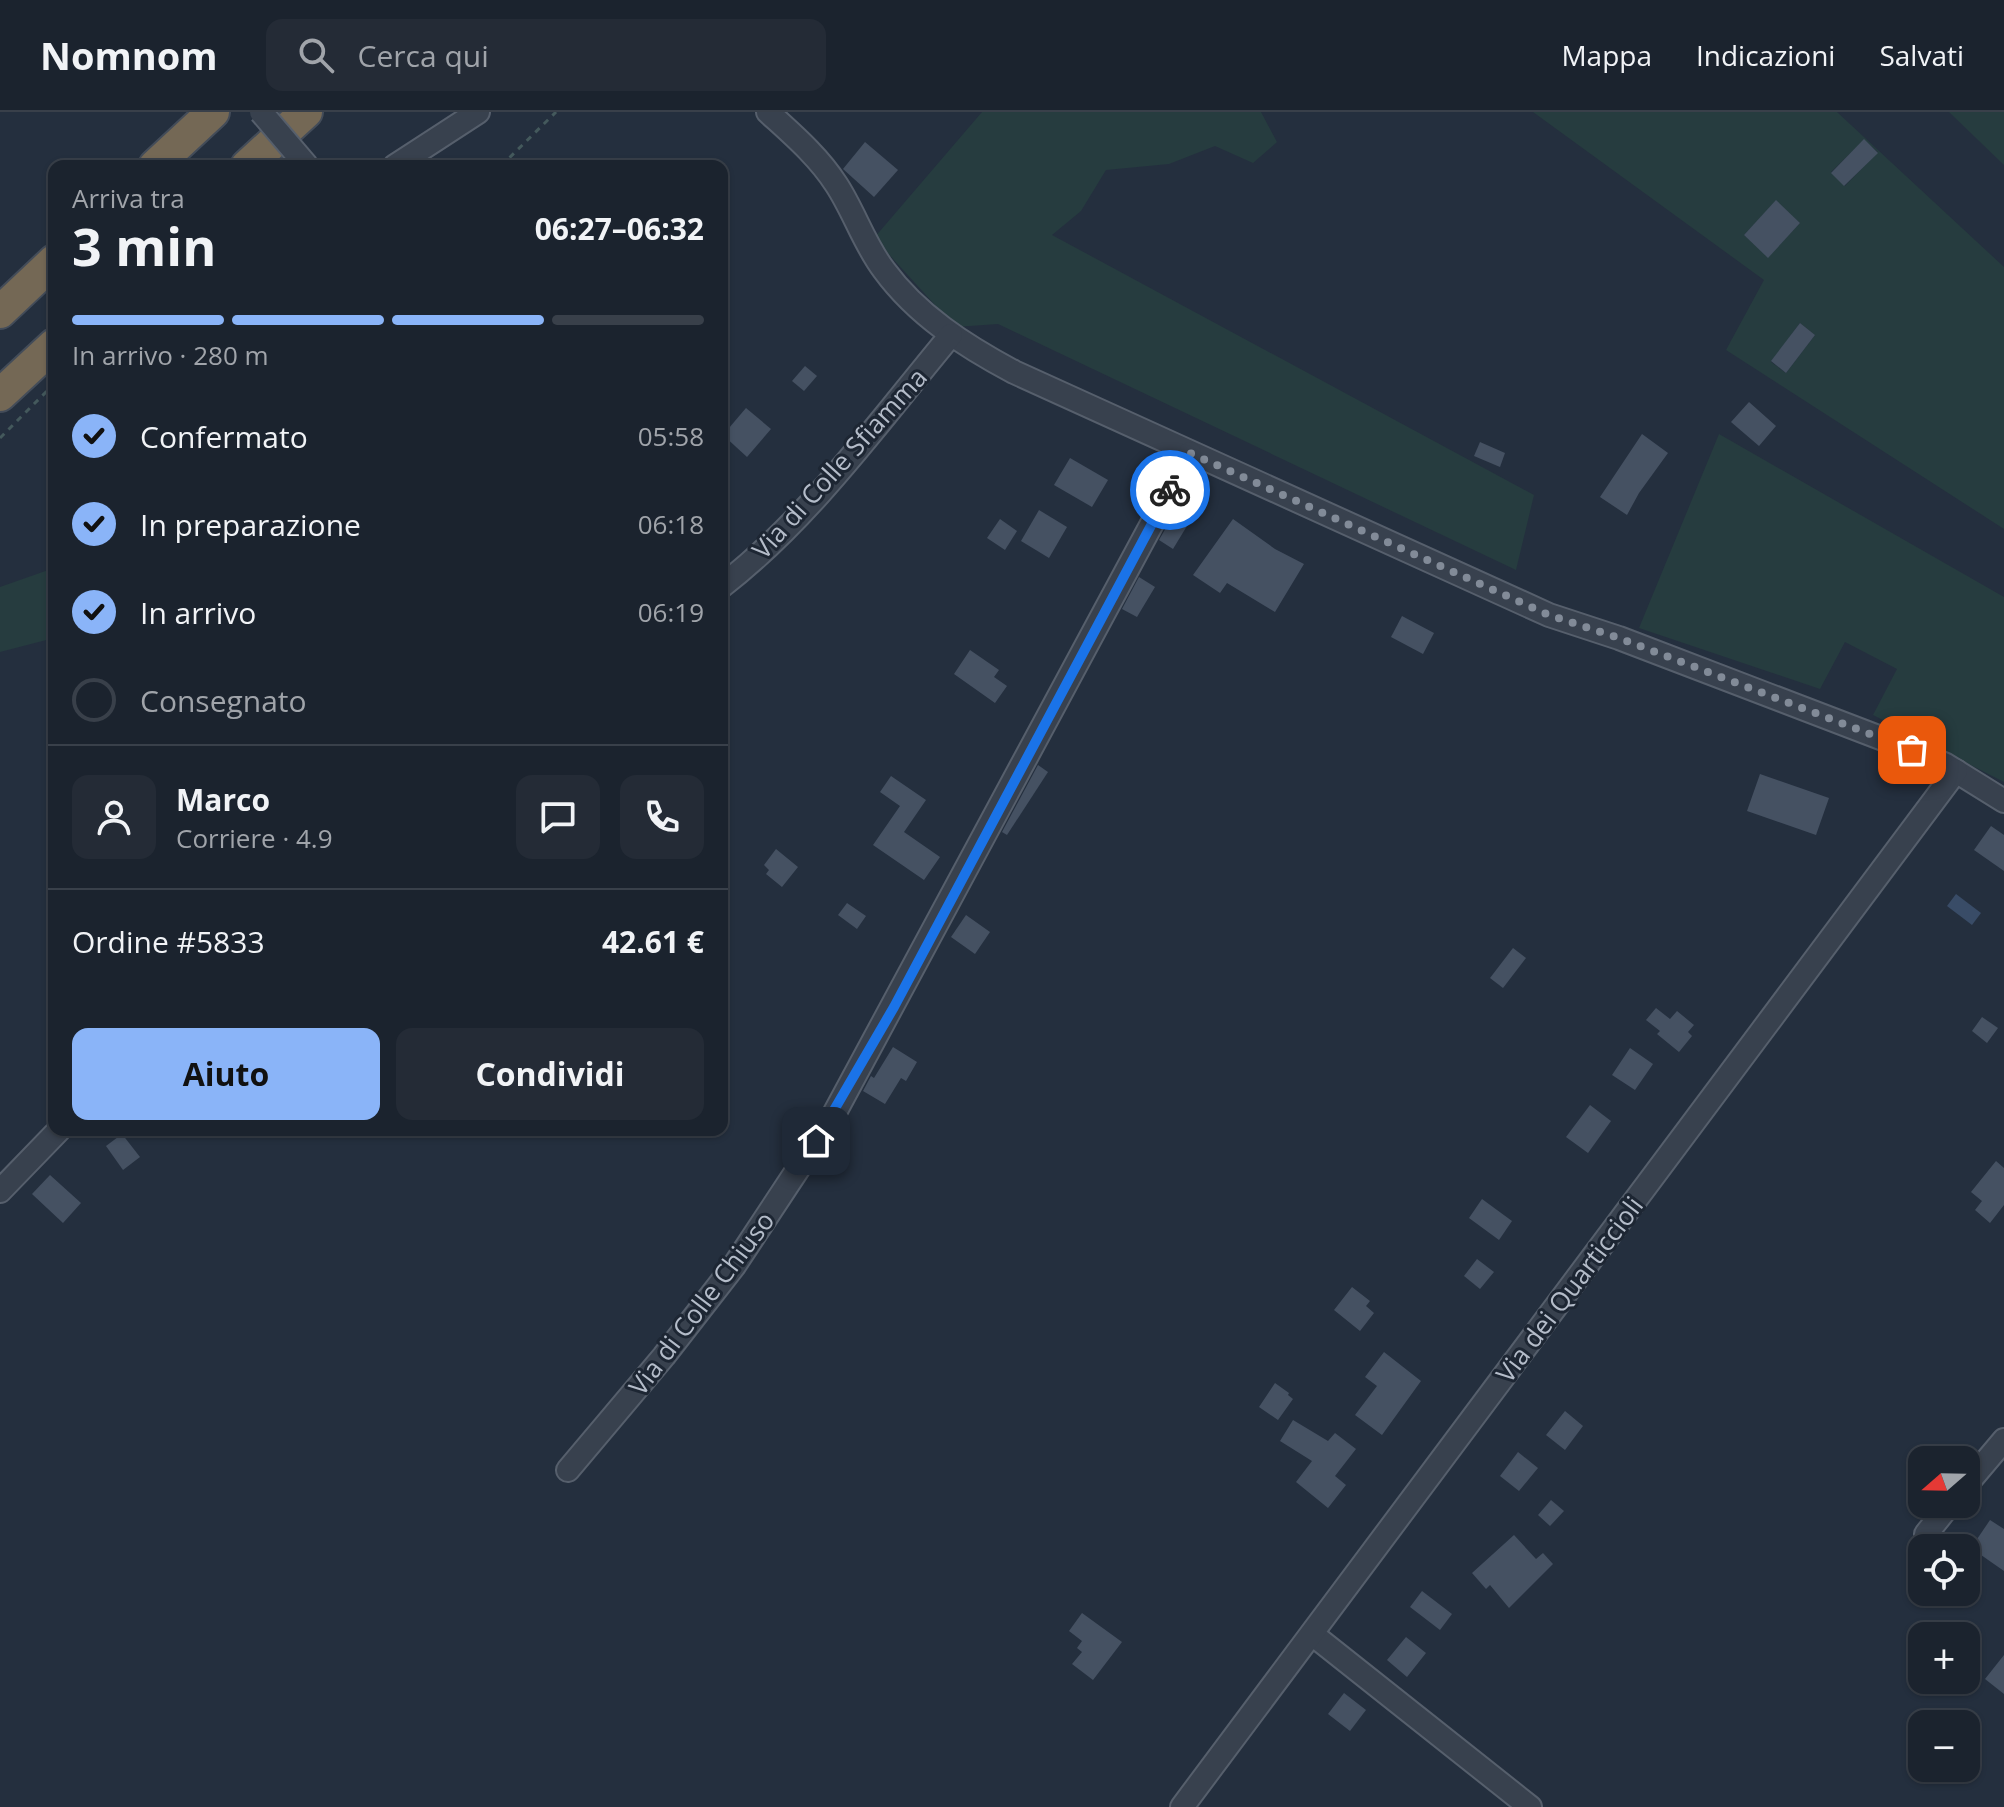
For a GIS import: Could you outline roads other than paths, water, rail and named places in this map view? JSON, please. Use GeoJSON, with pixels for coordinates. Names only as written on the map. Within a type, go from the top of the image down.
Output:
{"type":"FeatureCollection","features":[{"type":"Feature","properties":{"kind":"highway"},"geometry":{"type":"LineString","coordinates":[[161,160],[213,112]]}},
{"type":"Feature","properties":{"kind":"highway"},"geometry":{"type":"LineString","coordinates":[[254,160],[306,112]]}},
{"type":"Feature","properties":{"kind":"highway"},"geometry":{"type":"LineString","coordinates":[[0,312],[48,267]]}},
{"type":"Feature","properties":{"kind":"highway"},"geometry":{"type":"LineString","coordinates":[[0,395],[48,351]]}},
{"type":"Feature","properties":{"kind":"street"},"geometry":{"type":"LineString","coordinates":[[261,112],[302,160]]}},
{"type":"Feature","properties":{"kind":"street"},"geometry":{"type":"LineString","coordinates":[[404,160],[478,112]]}},
{"type":"Feature","properties":{"kind":"street"},"geometry":{"type":"LineString","coordinates":[[768,112],[823,165],[884,270],[906,296],[951,335],[1014,372],[1549,615],[1619,638],[1925,755],[2004,801]]}},
{"type":"Feature","properties":{"kind":"street","name":"Via di Colle Sfiamma"},"geometry":{"type":"LineString","coordinates":[[728,581],[756,560],[840,468],[951,335]]}},
{"type":"Feature","properties":{"kind":"street","name":"Via di Colle Chiuso"},"geometry":{"type":"LineString","coordinates":[[568,1470],[664,1356],[734,1266],[833,1116],[1190,453]]}},
{"type":"Feature","properties":{"kind":"street","name":"Via dei Quarticcioli"},"geometry":{"type":"LineString","coordinates":[[1182,1807],[1956,771]]}},
{"type":"Feature","properties":{"kind":"street"},"geometry":{"type":"LineString","coordinates":[[0,1191],[53,1136]]}},
{"type":"Feature","properties":{"kind":"street"},"geometry":{"type":"LineString","coordinates":[[1980,1468],[2004,1440]]}},
{"type":"Feature","properties":{"kind":"street"},"geometry":{"type":"LineString","coordinates":[[1926,1534],[1939,1518]]}},
{"type":"Feature","properties":{"kind":"street"},"geometry":{"type":"LineString","coordinates":[[1312,1634],[1530,1807]]}},
{"type":"Feature","properties":{"kind":"water"},"geometry":{"type":"Polygon","coordinates":[[[1956,894],[1981,913],[1972,925],[1947,906],[1956,894]]]}}]}
